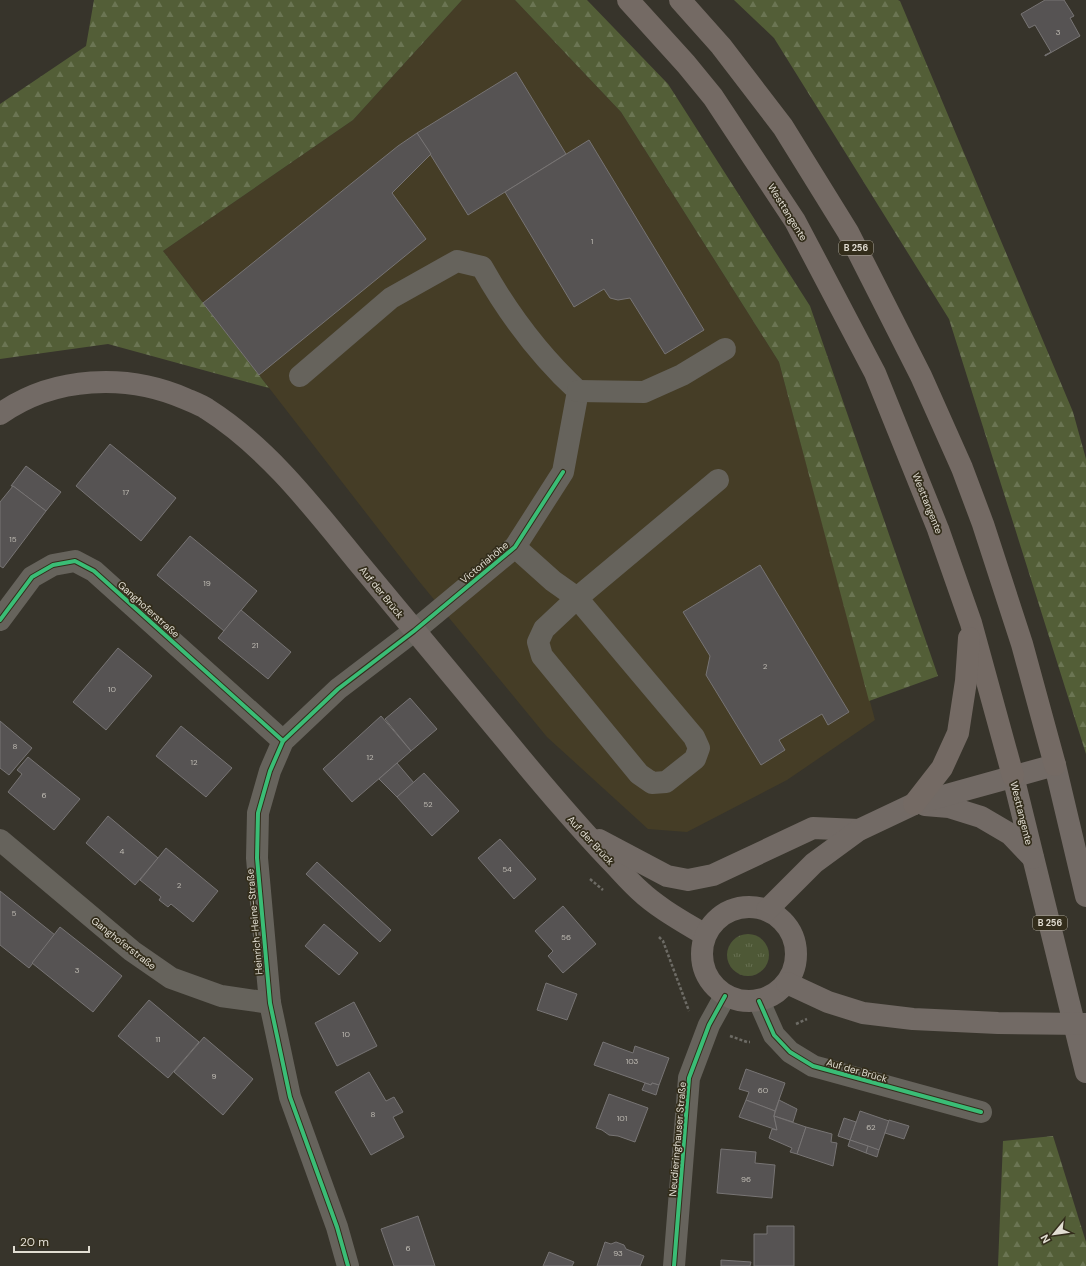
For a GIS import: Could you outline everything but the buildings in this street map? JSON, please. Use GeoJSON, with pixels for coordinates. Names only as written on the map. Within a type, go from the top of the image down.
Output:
{"type":"FeatureCollection","features":[{"type":"Feature","properties":{"kind":"highway","name":"Westtangente"},"geometry":{"type":"LineString","coordinates":[[628,0],[686,64],[713,97],[795,221],[874,373],[938,529],[971,623],[1013,776]]}},
{"type":"Feature","properties":{"kind":"highway","name":"B 256"},"geometry":{"type":"LineString","coordinates":[[680,0],[722,46],[783,127],[848,232],[921,376],[962,468],[983,524],[1022,644],[1055,765]]}},
{"type":"Feature","properties":{"kind":"highway","name":"B 256"},"geometry":{"type":"LineString","coordinates":[[914,804],[942,768],[958,733],[966,681],[971,623]]}},
{"type":"Feature","properties":{"kind":"main road","name":"Auf der Brück"},"geometry":{"type":"LineString","coordinates":[[0,414],[11,407],[48,390],[88,382],[129,382],[168,391],[206,408],[244,436],[311,504],[414,631],[582,830],[639,890],[669,913],[705,935]]}},
{"type":"Feature","properties":{"kind":"main road","name":"B 256"},"geometry":{"type":"LineString","coordinates":[[766,910],[814,863],[860,830],[914,804],[1055,765]]}},
{"type":"Feature","properties":{"kind":"main road"},"geometry":{"type":"LineString","coordinates":[[1055,765],[1086,896]]}},
{"type":"Feature","properties":{"kind":"main road","name":"Westtangente"},"geometry":{"type":"LineString","coordinates":[[1013,776],[1086,1072]]}},
{"type":"Feature","properties":{"kind":"main road"},"geometry":{"type":"LineString","coordinates":[[914,804],[949,807],[981,817],[1010,834],[1034,858]]}},
{"type":"Feature","properties":{"kind":"main road","name":"B 256"},"geometry":{"type":"LineString","coordinates":[[582,830],[667,876],[688,880],[713,875],[813,828],[860,830]]}},
{"type":"Feature","properties":{"kind":"main road"},"geometry":{"type":"LineString","coordinates":[[749,906],[766,910],[781,919],[792,933],[796,950],[795,967],[787,983],[770,998],[749,1002],[739,1001],[725,996],[710,981],[703,967],[701,951],[705,935],[716,920],[731,910],[749,906]]}},
{"type":"Feature","properties":{"kind":"main road"},"geometry":{"type":"LineString","coordinates":[[787,983],[828,1002],[863,1013],[913,1019],[998,1023],[1086,1024]]}},
{"type":"Feature","properties":{"kind":"street"},"geometry":{"type":"LineString","coordinates":[[300,376],[391,298],[457,261],[482,267],[523,333],[556,371],[578,391],[644,392],[682,375],[725,349]]}},
{"type":"Feature","properties":{"kind":"street","name":"Victoriahöhe"},"geometry":{"type":"LineString","coordinates":[[414,631],[515,547],[563,472],[578,391]]}},
{"type":"Feature","properties":{"kind":"street"},"geometry":{"type":"LineString","coordinates":[[515,547],[553,581],[577,598],[694,737],[699,748],[695,759],[666,782],[652,783],[639,774],[542,656],[538,642],[544,629],[577,598],[718,480]]}},
{"type":"Feature","properties":{"kind":"street","name":"Ganghoferstraße"},"geometry":{"type":"LineString","coordinates":[[0,620],[32,577],[53,565],[75,561],[94,571],[282,741]]}},
{"type":"Feature","properties":{"kind":"street","name":"Heinrich-Heine-Straße"},"geometry":{"type":"LineString","coordinates":[[348,1266],[337,1227],[290,1097],[270,1003],[257,858],[258,813],[270,771],[282,741],[338,690],[414,631]]}},
{"type":"Feature","properties":{"kind":"street","name":"Ganghoferstraße"},"geometry":{"type":"LineString","coordinates":[[0,840],[132,951],[171,978],[221,996],[270,1003]]}},
{"type":"Feature","properties":{"kind":"street","name":"Neudieringhauser Straße"},"geometry":{"type":"LineString","coordinates":[[674,1266],[689,1078],[709,1026],[725,996]]}},
{"type":"Feature","properties":{"kind":"street","name":"Auf der Brück"},"geometry":{"type":"LineString","coordinates":[[759,1001],[774,1034],[790,1052],[813,1066],[981,1112]]}},
{"type":"Feature","properties":{"kind":"shaded area"},"geometry":{"type":"Polygon","coordinates":[[[462,0],[515,0],[621,112],[779,362],[875,720],[787,780],[687,832],[648,829],[547,737],[418,580],[163,251],[353,120],[462,0]]]}},
{"type":"Feature","properties":{"kind":"green space"},"geometry":{"type":"Polygon","coordinates":[[[94,0],[462,0],[353,120],[163,251],[269,388],[108,344],[0,359],[0,104],[86,46],[94,0]]]}},
{"type":"Feature","properties":{"kind":"green space"},"geometry":{"type":"Polygon","coordinates":[[[515,0],[587,0],[668,84],[810,306],[938,676],[869,701],[779,362],[621,112],[515,0]]]}},
{"type":"Feature","properties":{"kind":"green space"},"geometry":{"type":"Polygon","coordinates":[[[734,0],[900,1],[1073,412],[1086,459],[1086,754],[949,319],[774,38],[734,0]]]}},
{"type":"Feature","properties":{"kind":"green space"},"geometry":{"type":"Polygon","coordinates":[[[744,934],[752,934],[760,937],[766,943],[769,955],[766,967],[760,973],[752,976],[744,976],[736,973],[730,967],[727,959],[727,951],[730,943],[736,937],[744,934]]]}},
{"type":"Feature","properties":{"kind":"green space"},"geometry":{"type":"Polygon","coordinates":[[[1053,1136],[1086,1242],[1086,1266],[998,1266],[1003,1141],[1053,1136]]]}},
{"type":"Feature","properties":{"kind":"cycle path"},"geometry":{"type":"LineString","coordinates":[[348,1266],[337,1227],[290,1097],[270,1003],[257,858],[258,813],[270,771],[283,741],[338,689],[414,631],[515,547],[563,472]]}},
{"type":"Feature","properties":{"kind":"cycle path"},"geometry":{"type":"LineString","coordinates":[[0,620],[32,577],[53,565],[75,561],[94,571],[283,741]]}},
{"type":"Feature","properties":{"kind":"cycle path"},"geometry":{"type":"LineString","coordinates":[[674,1266],[689,1078],[709,1025],[725,996]]}},
{"type":"Feature","properties":{"kind":"cycle path"},"geometry":{"type":"LineString","coordinates":[[759,1001],[774,1035],[790,1052],[813,1066],[981,1112]]}}]}
